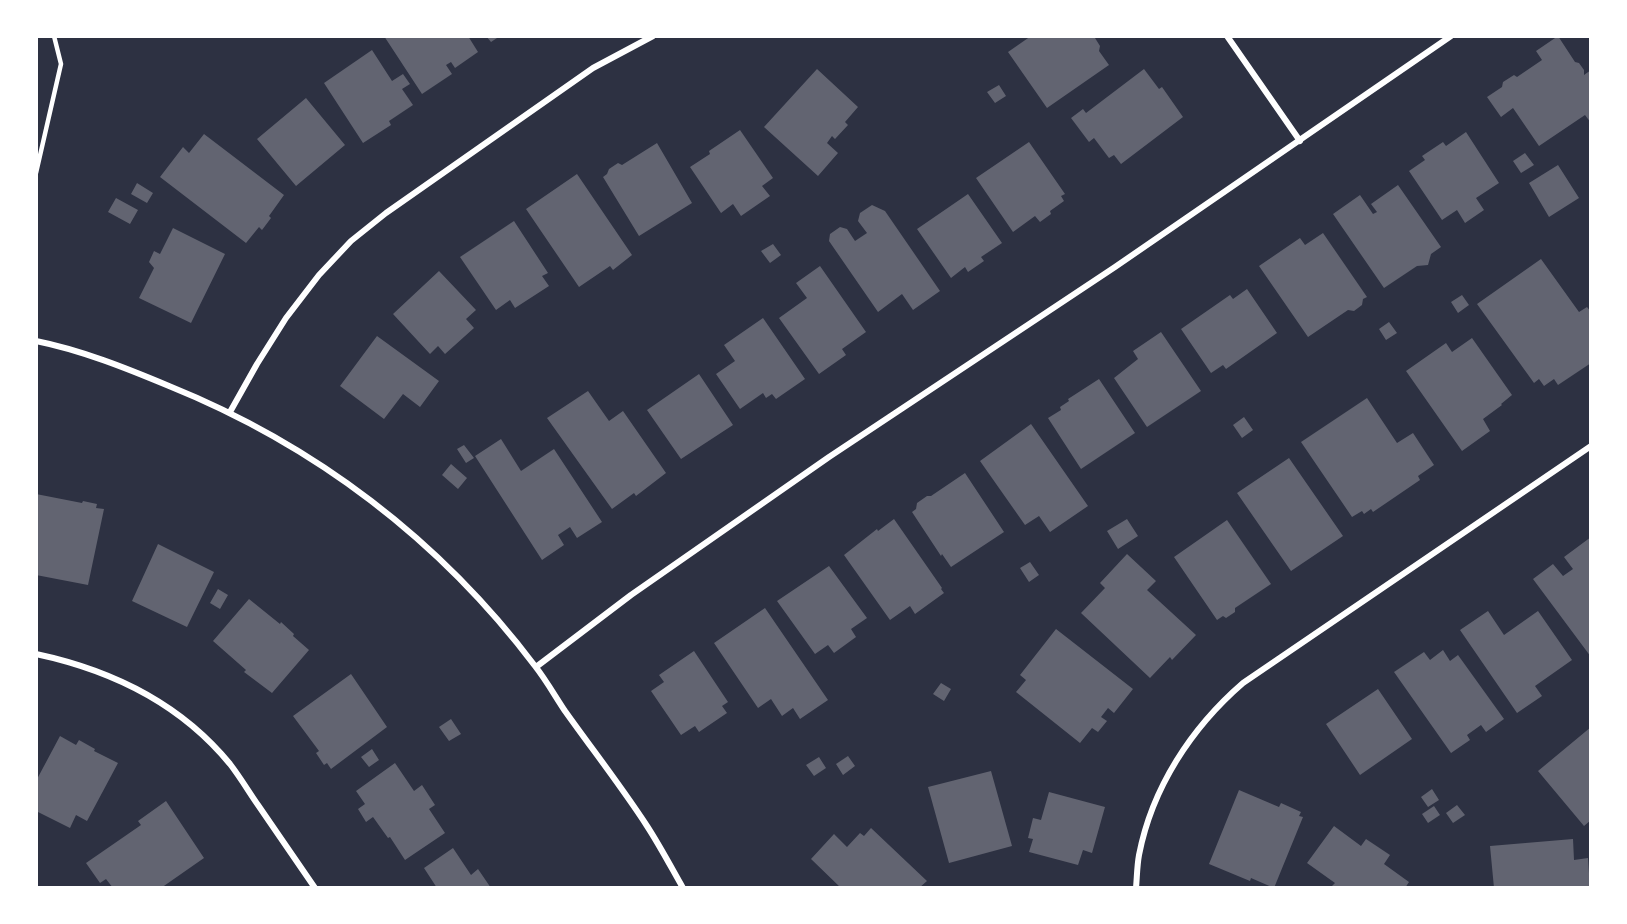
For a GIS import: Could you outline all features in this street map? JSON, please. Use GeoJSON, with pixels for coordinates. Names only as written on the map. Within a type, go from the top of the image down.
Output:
{"type":"FeatureCollection","features":[{"type":"Feature","properties":{"kind":"street"},"geometry":{"type":"LineString","coordinates":[[230,412],[286,318],[319,275],[351,241],[386,213],[593,68],[653,36]]}},
{"type":"Feature","properties":{"kind":"street"},"geometry":{"type":"LineString","coordinates":[[1227,36],[1300,141]]}},
{"type":"Feature","properties":{"kind":"street"},"geometry":{"type":"LineString","coordinates":[[536,667],[630,595],[819,463],[1105,274],[1451,36]]}},
{"type":"Feature","properties":{"kind":"street"},"geometry":{"type":"LineString","coordinates":[[36,341],[124,368],[230,412],[303,452],[372,499],[434,553],[491,612],[536,667],[647,826],[683,888]]}},
{"type":"Feature","properties":{"kind":"street"},"geometry":{"type":"LineString","coordinates":[[1137,888],[1138,856],[1153,808],[1176,761],[1223,700],[1243,683],[1591,446]]}},
{"type":"Feature","properties":{"kind":"street"},"geometry":{"type":"LineString","coordinates":[[36,654],[96,669],[146,693],[191,725],[230,765],[315,888]]}},
{"type":"Feature","properties":{"kind":"lane"},"geometry":{"type":"LineString","coordinates":[[36,173],[61,64],[54,36]]}},
{"type":"Feature","properties":{"kind":"building"},"geometry":{"type":"Polygon","coordinates":[[[384,36],[468,36],[478,52],[455,68],[451,62],[446,65],[452,74],[422,94],[384,36]]]}},
{"type":"Feature","properties":{"kind":"building"},"geometry":{"type":"Polygon","coordinates":[[[486,36],[500,36],[491,42],[486,36]]]}},
{"type":"Feature","properties":{"kind":"building"},"geometry":{"type":"Polygon","coordinates":[[[1031,36],[1090,36],[1095,38],[1100,46],[1099,51],[1109,65],[1047,108],[1008,52],[1031,36]]]}},
{"type":"Feature","properties":{"kind":"building"},"geometry":{"type":"Polygon","coordinates":[[[1558,36],[1575,62],[1579,63],[1584,70],[1584,75],[1591,70],[1591,123],[1585,115],[1539,146],[1513,108],[1501,117],[1487,97],[1502,87],[1503,82],[1514,75],[1517,77],[1542,60],[1536,51],[1558,36]]]}},
{"type":"Feature","properties":{"kind":"building"},"geometry":{"type":"Polygon","coordinates":[[[372,50],[392,81],[403,74],[410,84],[402,89],[413,105],[389,121],[391,125],[363,143],[324,83],[372,50]]]}},
{"type":"Feature","properties":{"kind":"building"},"geometry":{"type":"Polygon","coordinates":[[[817,69],[858,107],[845,122],[848,125],[835,139],[832,136],[827,143],[838,153],[818,176],[764,127],[817,69]]]}},
{"type":"Feature","properties":{"kind":"building"},"geometry":{"type":"Polygon","coordinates":[[[1144,69],[1159,89],[1162,87],[1183,117],[1121,164],[1114,155],[1109,158],[1094,138],[1089,142],[1071,118],[1083,109],[1086,113],[1144,69]]]}},
{"type":"Feature","properties":{"kind":"building"},"geometry":{"type":"Polygon","coordinates":[[[999,85],[1006,96],[995,103],[987,92],[999,85]]]}},
{"type":"Feature","properties":{"kind":"building"},"geometry":{"type":"Polygon","coordinates":[[[306,98],[345,145],[296,186],[257,139],[306,98]]]}},
{"type":"Feature","properties":{"kind":"building"},"geometry":{"type":"Polygon","coordinates":[[[740,130],[773,178],[762,186],[770,196],[741,216],[733,204],[721,213],[690,167],[740,130]]]}},
{"type":"Feature","properties":{"kind":"building"},"geometry":{"type":"Polygon","coordinates":[[[1466,132],[1499,183],[1476,198],[1484,210],[1465,223],[1457,210],[1442,220],[1409,171],[1425,160],[1422,156],[1443,142],[1446,146],[1466,132]]]}},
{"type":"Feature","properties":{"kind":"building"},"geometry":{"type":"Polygon","coordinates":[[[204,134],[284,195],[262,230],[259,227],[246,243],[160,177],[183,147],[189,153],[204,134]]]}},
{"type":"Feature","properties":{"kind":"building"},"geometry":{"type":"Polygon","coordinates":[[[1029,142],[1065,194],[1061,196],[1064,201],[1040,222],[1035,216],[1013,232],[976,178],[1029,142]]]}},
{"type":"Feature","properties":{"kind":"building"},"geometry":{"type":"Polygon","coordinates":[[[657,143],[692,203],[639,236],[603,177],[618,163],[622,165],[657,143]]]}},
{"type":"Feature","properties":{"kind":"building"},"geometry":{"type":"Polygon","coordinates":[[[1525,153],[1534,165],[1521,173],[1513,161],[1525,153]]]}},
{"type":"Feature","properties":{"kind":"building"},"geometry":{"type":"Polygon","coordinates":[[[1558,165],[1579,198],[1549,217],[1529,183],[1558,165]]]}},
{"type":"Feature","properties":{"kind":"building"},"geometry":{"type":"Polygon","coordinates":[[[577,174],[632,255],[613,270],[610,266],[579,287],[526,209],[577,174]]]}},
{"type":"Feature","properties":{"kind":"building"},"geometry":{"type":"Polygon","coordinates":[[[137,183],[153,193],[147,203],[131,194],[137,183]]]}},
{"type":"Feature","properties":{"kind":"building"},"geometry":{"type":"Polygon","coordinates":[[[1398,185],[1441,247],[1431,254],[1428,265],[1417,266],[1384,288],[1333,214],[1360,195],[1373,214],[1377,212],[1371,204],[1398,185]]]}},
{"type":"Feature","properties":{"kind":"building"},"geometry":{"type":"Polygon","coordinates":[[[968,194],[1002,243],[981,257],[984,261],[968,272],[965,267],[951,278],[917,229],[968,194]]]}},
{"type":"Feature","properties":{"kind":"building"},"geometry":{"type":"Polygon","coordinates":[[[116,198],[138,210],[130,224],[108,212],[116,198]]]}},
{"type":"Feature","properties":{"kind":"building"},"geometry":{"type":"Polygon","coordinates":[[[872,205],[885,211],[940,291],[913,310],[902,294],[878,312],[829,241],[830,234],[840,227],[847,229],[855,241],[867,233],[858,221],[860,213],[872,205]]]}},
{"type":"Feature","properties":{"kind":"building"},"geometry":{"type":"Polygon","coordinates":[[[514,221],[548,273],[542,276],[549,286],[515,308],[510,300],[496,310],[460,257],[514,221]]]}},
{"type":"Feature","properties":{"kind":"building"},"geometry":{"type":"Polygon","coordinates":[[[173,228],[225,254],[191,323],[139,298],[154,268],[149,262],[154,251],[160,254],[173,228]]]}},
{"type":"Feature","properties":{"kind":"building"},"geometry":{"type":"Polygon","coordinates":[[[1323,233],[1367,297],[1354,311],[1348,310],[1308,337],[1259,266],[1300,238],[1305,245],[1323,233]]]}},
{"type":"Feature","properties":{"kind":"building"},"geometry":{"type":"Polygon","coordinates":[[[773,244],[781,255],[770,263],[761,251],[773,244]]]}},
{"type":"Feature","properties":{"kind":"building"},"geometry":{"type":"Polygon","coordinates":[[[1541,259],[1579,312],[1587,307],[1591,312],[1591,363],[1558,385],[1554,379],[1544,386],[1539,379],[1534,383],[1477,304],[1541,259]]]}},
{"type":"Feature","properties":{"kind":"building"},"geometry":{"type":"Polygon","coordinates":[[[820,266],[866,332],[842,349],[846,355],[819,374],[779,318],[807,298],[796,283],[820,266]]]}},
{"type":"Feature","properties":{"kind":"building"},"geometry":{"type":"Polygon","coordinates":[[[439,271],[476,310],[466,319],[474,328],[445,354],[438,346],[430,354],[393,314],[439,271]]]}},
{"type":"Feature","properties":{"kind":"building"},"geometry":{"type":"Polygon","coordinates":[[[1247,289],[1277,333],[1226,369],[1223,365],[1211,373],[1181,329],[1230,295],[1233,299],[1247,289]]]}},
{"type":"Feature","properties":{"kind":"building"},"geometry":{"type":"Polygon","coordinates":[[[1462,295],[1469,305],[1458,313],[1451,302],[1462,295]]]}},
{"type":"Feature","properties":{"kind":"building"},"geometry":{"type":"Polygon","coordinates":[[[763,318],[805,379],[776,399],[772,394],[766,398],[763,393],[740,409],[716,374],[735,361],[724,345],[763,318]]]}},
{"type":"Feature","properties":{"kind":"building"},"geometry":{"type":"Polygon","coordinates":[[[1389,322],[1397,333],[1386,340],[1379,329],[1389,322]]]}},
{"type":"Feature","properties":{"kind":"building"},"geometry":{"type":"Polygon","coordinates":[[[1161,332],[1201,391],[1147,427],[1114,378],[1138,359],[1133,351],[1161,332]]]}},
{"type":"Feature","properties":{"kind":"building"},"geometry":{"type":"Polygon","coordinates":[[[377,336],[439,381],[420,407],[403,394],[384,419],[340,386],[377,336]]]}},
{"type":"Feature","properties":{"kind":"building"},"geometry":{"type":"Polygon","coordinates":[[[1472,338],[1512,395],[1483,419],[1490,431],[1462,451],[1406,371],[1446,343],[1452,352],[1472,338]]]}},
{"type":"Feature","properties":{"kind":"building"},"geometry":{"type":"Polygon","coordinates":[[[699,374],[733,425],[681,459],[647,410],[699,374]]]}},
{"type":"Feature","properties":{"kind":"building"},"geometry":{"type":"Polygon","coordinates":[[[1099,379],[1135,433],[1081,469],[1048,418],[1061,410],[1060,407],[1069,401],[1068,399],[1099,379]]]}},
{"type":"Feature","properties":{"kind":"building"},"geometry":{"type":"Polygon","coordinates":[[[588,391],[609,421],[623,411],[666,473],[636,496],[634,493],[612,509],[547,418],[588,391]]]}},
{"type":"Feature","properties":{"kind":"building"},"geometry":{"type":"Polygon","coordinates":[[[1367,398],[1397,443],[1413,433],[1434,465],[1418,476],[1420,480],[1373,512],[1371,509],[1364,514],[1362,511],[1352,517],[1301,442],[1367,398]]]}},
{"type":"Feature","properties":{"kind":"building"},"geometry":{"type":"Polygon","coordinates":[[[1244,417],[1253,430],[1242,438],[1233,425],[1244,417]]]}},
{"type":"Feature","properties":{"kind":"building"},"geometry":{"type":"Polygon","coordinates":[[[1031,424],[1088,506],[1050,532],[1039,516],[1025,525],[980,461],[1031,424]]]}},
{"type":"Feature","properties":{"kind":"building"},"geometry":{"type":"Polygon","coordinates":[[[501,439],[521,471],[554,449],[602,522],[577,538],[570,527],[558,535],[564,545],[542,560],[475,456],[501,439]]]}},
{"type":"Feature","properties":{"kind":"building"},"geometry":{"type":"Polygon","coordinates":[[[464,445],[474,458],[466,463],[457,449],[464,445]]]}},
{"type":"Feature","properties":{"kind":"building"},"geometry":{"type":"Polygon","coordinates":[[[1289,458],[1343,536],[1291,571],[1237,493],[1289,458]]]}},
{"type":"Feature","properties":{"kind":"building"},"geometry":{"type":"Polygon","coordinates":[[[451,464],[467,478],[458,489],[442,475],[451,464]]]}},
{"type":"Feature","properties":{"kind":"building"},"geometry":{"type":"Polygon","coordinates":[[[965,473],[1004,532],[951,567],[912,512],[916,509],[917,503],[965,473]]]}},
{"type":"Feature","properties":{"kind":"building"},"geometry":{"type":"Polygon","coordinates":[[[36,494],[97,504],[96,508],[104,509],[88,585],[36,575],[36,494]]]}},
{"type":"Feature","properties":{"kind":"building"},"geometry":{"type":"Polygon","coordinates":[[[894,519],[944,593],[915,614],[910,606],[890,620],[844,555],[877,529],[878,531],[894,519]]]}},
{"type":"Feature","properties":{"kind":"building"},"geometry":{"type":"Polygon","coordinates":[[[1127,519],[1138,536],[1118,549],[1107,531],[1127,519]]]}},
{"type":"Feature","properties":{"kind":"building"},"geometry":{"type":"Polygon","coordinates":[[[1227,520],[1271,584],[1235,608],[1235,612],[1226,618],[1223,616],[1217,620],[1174,557],[1227,520]]]}},
{"type":"Feature","properties":{"kind":"building"},"geometry":{"type":"Polygon","coordinates":[[[1591,537],[1591,657],[1533,579],[1553,564],[1563,576],[1573,569],[1564,557],[1591,537]]]}},
{"type":"Feature","properties":{"kind":"building"},"geometry":{"type":"Polygon","coordinates":[[[158,544],[214,572],[187,627],[132,601],[158,544]]]}},
{"type":"Feature","properties":{"kind":"building"},"geometry":{"type":"Polygon","coordinates":[[[1127,554],[1156,581],[1147,590],[1196,635],[1172,660],[1170,657],[1150,678],[1081,613],[1105,588],[1100,583],[1127,554]]]}},
{"type":"Feature","properties":{"kind":"building"},"geometry":{"type":"Polygon","coordinates":[[[1030,562],[1039,575],[1029,582],[1020,568],[1030,562]]]}},
{"type":"Feature","properties":{"kind":"building"},"geometry":{"type":"Polygon","coordinates":[[[829,566],[867,618],[851,629],[856,637],[834,653],[828,645],[815,654],[777,601],[829,566]]]}},
{"type":"Feature","properties":{"kind":"building"},"geometry":{"type":"Polygon","coordinates":[[[218,589],[228,595],[220,609],[210,603],[218,589]]]}},
{"type":"Feature","properties":{"kind":"building"},"geometry":{"type":"Polygon","coordinates":[[[249,599],[280,624],[281,622],[309,650],[272,693],[244,672],[246,670],[213,641],[249,599]]]}},
{"type":"Feature","properties":{"kind":"building"},"geometry":{"type":"Polygon","coordinates":[[[765,608],[828,700],[800,719],[793,708],[782,716],[771,699],[758,708],[714,643],[765,608]]]}},
{"type":"Feature","properties":{"kind":"building"},"geometry":{"type":"Polygon","coordinates":[[[1488,611],[1504,635],[1538,611],[1572,660],[1535,686],[1542,696],[1517,713],[1460,630],[1488,611]]]}},
{"type":"Feature","properties":{"kind":"building"},"geometry":{"type":"Polygon","coordinates":[[[1056,629],[1133,689],[1114,713],[1108,708],[1101,717],[1107,721],[1098,732],[1092,728],[1080,743],[1016,692],[1026,680],[1020,675],[1056,629]]]}},
{"type":"Feature","properties":{"kind":"building"},"geometry":{"type":"Polygon","coordinates":[[[1443,650],[1450,661],[1458,655],[1504,719],[1486,732],[1481,725],[1467,735],[1470,740],[1451,753],[1394,672],[1424,652],[1430,660],[1443,650]]]}},
{"type":"Feature","properties":{"kind":"building"},"geometry":{"type":"Polygon","coordinates":[[[694,651],[728,702],[722,706],[727,713],[699,732],[695,726],[681,735],[651,691],[664,682],[659,675],[694,651]]]}},
{"type":"Feature","properties":{"kind":"building"},"geometry":{"type":"Polygon","coordinates":[[[351,674],[387,727],[331,769],[327,763],[324,765],[316,753],[319,751],[293,716],[351,674]]]}},
{"type":"Feature","properties":{"kind":"building"},"geometry":{"type":"Polygon","coordinates":[[[941,683],[951,689],[944,701],[933,694],[941,683]]]}},
{"type":"Feature","properties":{"kind":"building"},"geometry":{"type":"Polygon","coordinates":[[[1378,689],[1412,739],[1360,775],[1326,724],[1378,689]]]}},
{"type":"Feature","properties":{"kind":"building"},"geometry":{"type":"Polygon","coordinates":[[[451,719],[461,734],[449,741],[439,727],[451,719]]]}},
{"type":"Feature","properties":{"kind":"building"},"geometry":{"type":"Polygon","coordinates":[[[1591,727],[1591,820],[1584,826],[1538,771],[1591,727]]]}},
{"type":"Feature","properties":{"kind":"building"},"geometry":{"type":"Polygon","coordinates":[[[60,736],[76,745],[79,740],[95,749],[94,751],[118,763],[87,821],[76,815],[70,828],[36,811],[36,781],[60,736]]]}},
{"type":"Feature","properties":{"kind":"building"},"geometry":{"type":"Polygon","coordinates":[[[372,749],[379,760],[369,767],[361,757],[372,749]]]}},
{"type":"Feature","properties":{"kind":"building"},"geometry":{"type":"Polygon","coordinates":[[[848,756],[855,766],[843,775],[836,764],[848,756]]]}},
{"type":"Feature","properties":{"kind":"building"},"geometry":{"type":"Polygon","coordinates":[[[819,757],[826,768],[814,776],[806,765],[819,757]]]}},
{"type":"Feature","properties":{"kind":"building"},"geometry":{"type":"Polygon","coordinates":[[[395,763],[414,791],[422,785],[435,805],[429,809],[445,833],[405,860],[373,817],[366,822],[358,809],[365,804],[356,791],[395,763]]]}},
{"type":"Feature","properties":{"kind":"building"},"geometry":{"type":"Polygon","coordinates":[[[991,771],[1012,846],[949,863],[928,787],[991,771]]]}},
{"type":"Feature","properties":{"kind":"building"},"geometry":{"type":"Polygon","coordinates":[[[1432,789],[1439,800],[1428,807],[1421,797],[1432,789]]]}},
{"type":"Feature","properties":{"kind":"building"},"geometry":{"type":"Polygon","coordinates":[[[1239,790],[1279,807],[1281,803],[1301,812],[1299,816],[1303,817],[1274,888],[1209,864],[1239,790]]]}},
{"type":"Feature","properties":{"kind":"building"},"geometry":{"type":"Polygon","coordinates":[[[1049,792],[1105,807],[1092,853],[1083,850],[1078,865],[1029,852],[1033,839],[1028,838],[1033,818],[1041,820],[1049,792]]]}},
{"type":"Feature","properties":{"kind":"building"},"geometry":{"type":"Polygon","coordinates":[[[166,801],[204,858],[161,888],[113,888],[106,879],[100,883],[86,863],[141,825],[138,821],[166,801]]]}},
{"type":"Feature","properties":{"kind":"building"},"geometry":{"type":"Polygon","coordinates":[[[1457,805],[1465,815],[1453,823],[1446,813],[1457,805]]]}},
{"type":"Feature","properties":{"kind":"building"},"geometry":{"type":"Polygon","coordinates":[[[1434,806],[1440,815],[1428,823],[1422,814],[1434,806]]]}},
{"type":"Feature","properties":{"kind":"building"},"geometry":{"type":"Polygon","coordinates":[[[1334,826],[1361,846],[1366,839],[1390,855],[1384,864],[1409,882],[1405,888],[1331,887],[1335,883],[1307,863],[1334,826]]]}},
{"type":"Feature","properties":{"kind":"building"},"geometry":{"type":"Polygon","coordinates":[[[871,828],[927,881],[919,888],[841,888],[811,859],[834,834],[847,847],[860,833],[864,836],[871,828]]]}},
{"type":"Feature","properties":{"kind":"building"},"geometry":{"type":"Polygon","coordinates":[[[1573,839],[1574,860],[1588,858],[1590,888],[1494,888],[1490,846],[1573,839]]]}},
{"type":"Feature","properties":{"kind":"building"},"geometry":{"type":"Polygon","coordinates":[[[453,848],[471,875],[478,869],[491,888],[437,888],[424,868],[453,848]]]}}]}
